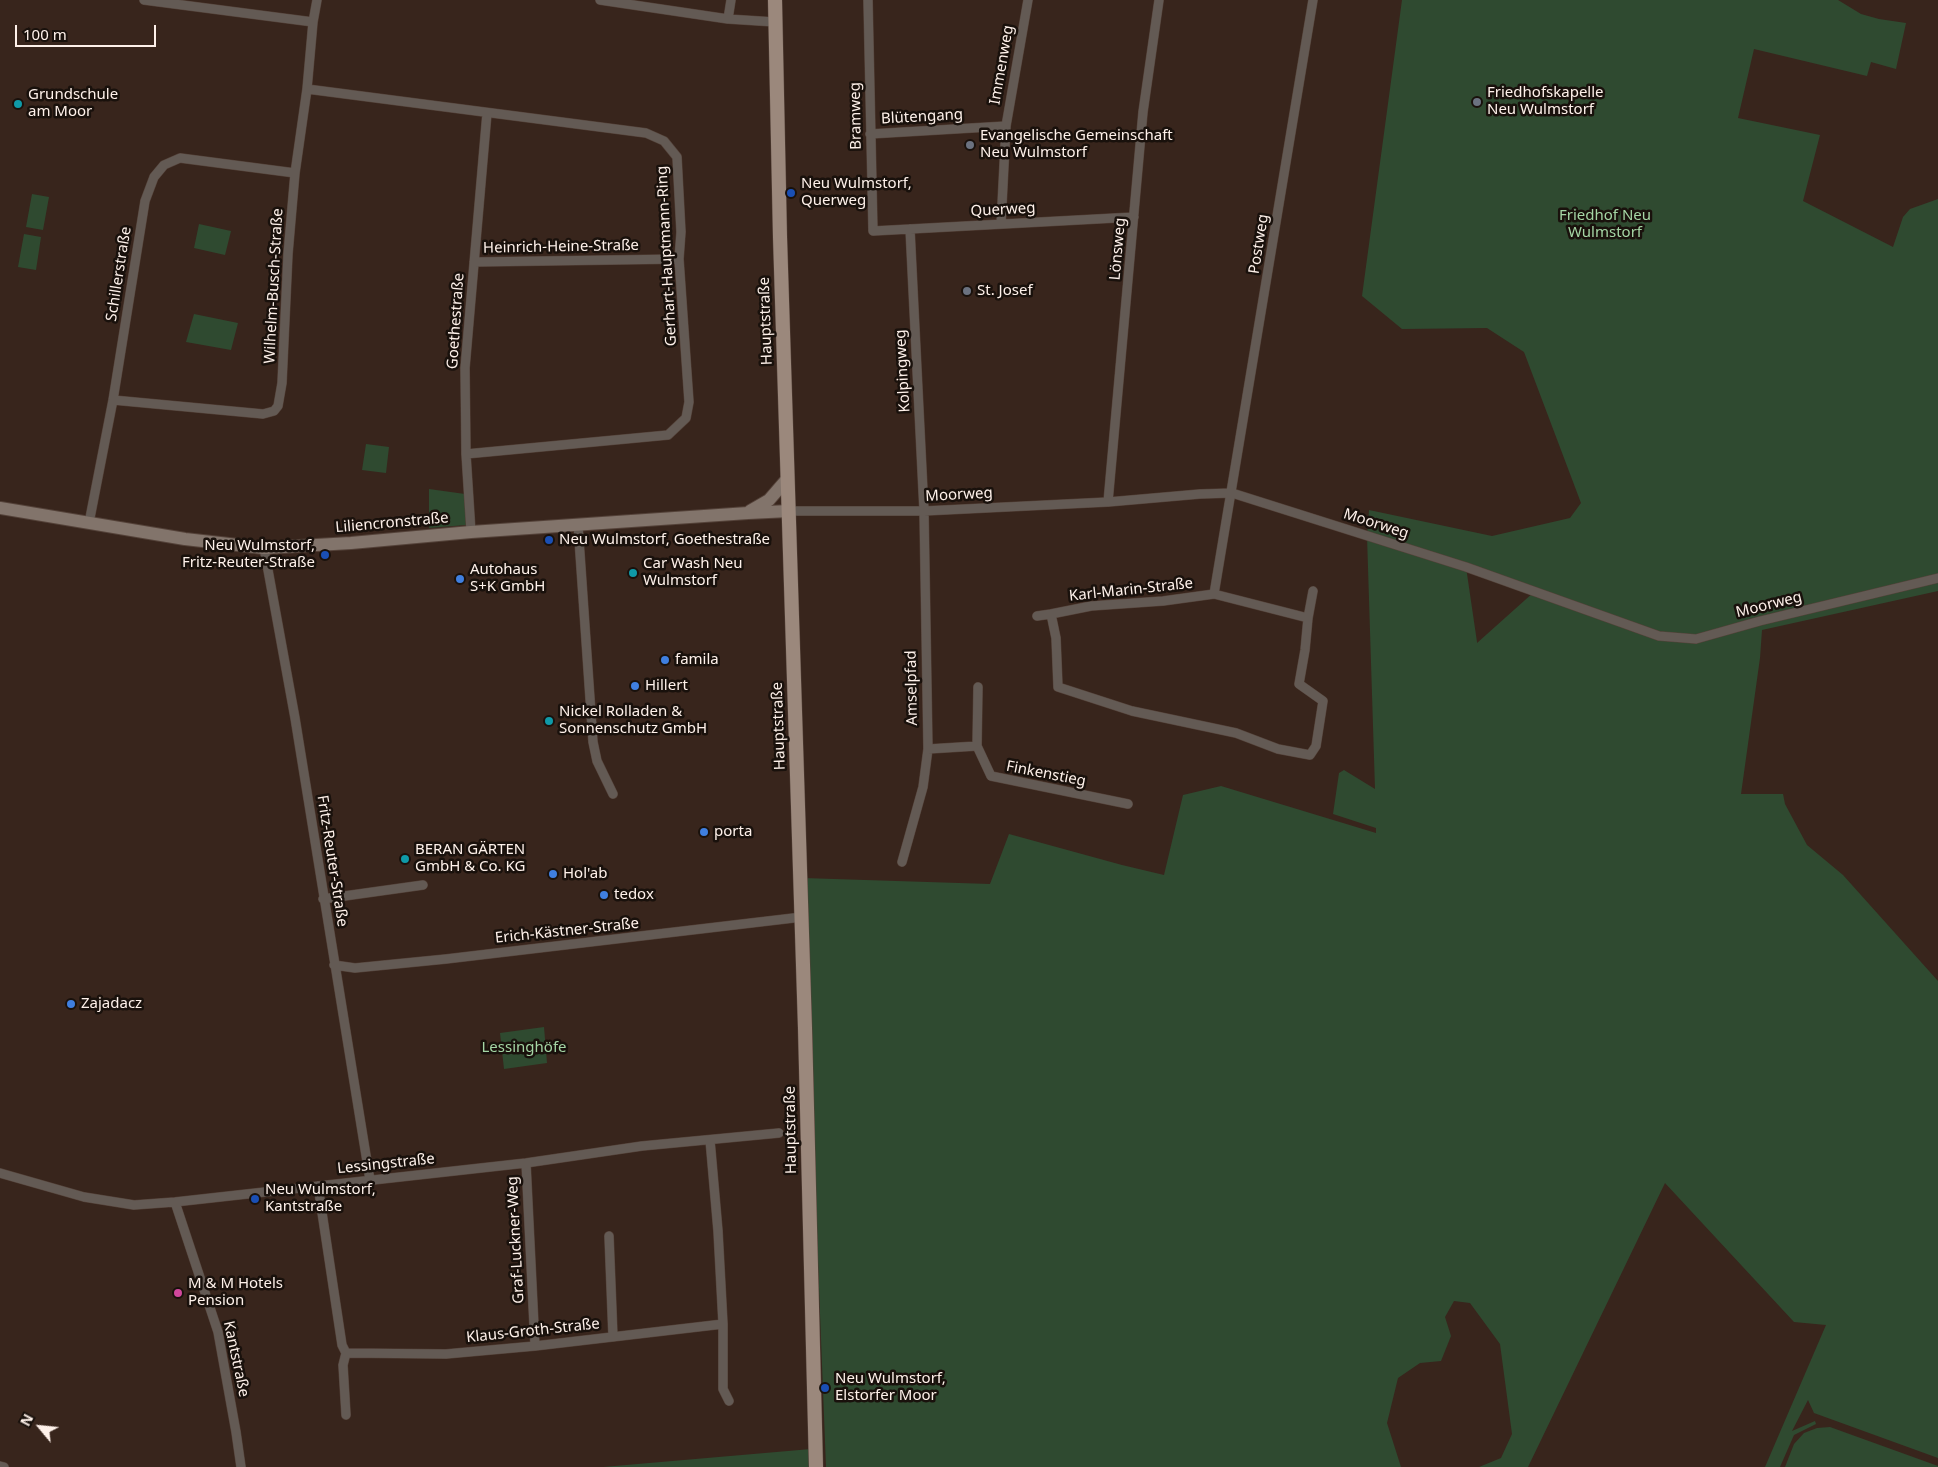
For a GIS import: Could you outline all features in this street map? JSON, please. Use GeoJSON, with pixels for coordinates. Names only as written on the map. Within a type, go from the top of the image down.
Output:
{"type":"FeatureCollection","features":[{"type":"Feature","properties":{"kind":"main road","name":"Hauptstraße"},"geometry":{"type":"LineString","coordinates":[[775,0],[780,237],[802,917],[816,1467]]}},
{"type":"Feature","properties":{"kind":"street"},"geometry":{"type":"LineString","coordinates":[[144,0],[313,22]]}},
{"type":"Feature","properties":{"kind":"street","name":"Wilhelm-Busch-Straße"},"geometry":{"type":"LineString","coordinates":[[113,400],[263,414],[274,411],[278,406],[282,382],[294,174],[307,89],[313,22],[317,0]]}},
{"type":"Feature","properties":{"kind":"street"},"geometry":{"type":"LineString","coordinates":[[600,0],[728,19],[775,22]]}},
{"type":"Feature","properties":{"kind":"street"},"geometry":{"type":"LineString","coordinates":[[728,19],[731,0]]}},
{"type":"Feature","properties":{"kind":"street","name":"Bramweg"},"geometry":{"type":"LineString","coordinates":[[868,0],[873,231]]}},
{"type":"Feature","properties":{"kind":"street","name":"Immenweg"},"geometry":{"type":"LineString","coordinates":[[1001,224],[1006,126],[1028,0]]}},
{"type":"Feature","properties":{"kind":"street","name":"Lönsweg"},"geometry":{"type":"LineString","coordinates":[[1108,502],[1143,112],[1159,0]]}},
{"type":"Feature","properties":{"kind":"street","name":"Postweg"},"geometry":{"type":"LineString","coordinates":[[1214,594],[1313,0]]}},
{"type":"Feature","properties":{"kind":"street","name":"Gerhart-Hauptmann-Ring"},"geometry":{"type":"LineString","coordinates":[[307,89],[646,134],[664,141],[677,157],[680,232],[679,260],[689,402],[686,418],[668,434],[466,454]]}},
{"type":"Feature","properties":{"kind":"street","name":"Goethestraße"},"geometry":{"type":"LineString","coordinates":[[471,532],[466,454],[465,368],[487,113]]}},
{"type":"Feature","properties":{"kind":"street","name":"Blütengang"},"geometry":{"type":"LineString","coordinates":[[870,134],[1006,126]]}},
{"type":"Feature","properties":{"kind":"street","name":"Schillerstraße"},"geometry":{"type":"LineString","coordinates":[[89,523],[113,400],[145,201],[154,177],[164,165],[180,158],[294,174]]}},
{"type":"Feature","properties":{"kind":"street","name":"Querweg"},"geometry":{"type":"LineString","coordinates":[[873,231],[1134,217]]}},
{"type":"Feature","properties":{"kind":"street","name":"Kolpingweg"},"geometry":{"type":"LineString","coordinates":[[910,229],[924,511]]}},
{"type":"Feature","properties":{"kind":"street","name":"Heinrich-Heine-Straße"},"geometry":{"type":"LineString","coordinates":[[474,262],[679,260]]}},
{"type":"Feature","properties":{"kind":"street"},"geometry":{"type":"LineString","coordinates":[[748,513],[769,500],[788,478]]}},
{"type":"Feature","properties":{"kind":"street","name":"Moorweg"},"geometry":{"type":"LineString","coordinates":[[789,511],[924,511],[1108,502],[1232,493],[1466,567],[1659,636],[1696,639],[1760,621],[1938,578]]}},
{"type":"Feature","properties":{"kind":"street","name":"Liliencronstraße"},"geometry":{"type":"LineString","coordinates":[[0,508],[185,539],[264,548],[789,511]]}},
{"type":"Feature","properties":{"kind":"street","name":"Amselpfad"},"geometry":{"type":"LineString","coordinates":[[902,862],[924,786],[928,749],[924,511]]}},
{"type":"Feature","properties":{"kind":"street"},"geometry":{"type":"LineString","coordinates":[[578,525],[593,742],[596,761],[613,794]]}},
{"type":"Feature","properties":{"kind":"street","name":"Fritz-Reuter-Straße"},"geometry":{"type":"LineString","coordinates":[[264,548],[295,718],[370,1180]]}},
{"type":"Feature","properties":{"kind":"street"},"geometry":{"type":"LineString","coordinates":[[1214,594],[1308,618],[1313,591]]}},
{"type":"Feature","properties":{"kind":"street","name":"Karl-Marin-Straße"},"geometry":{"type":"LineString","coordinates":[[1038,616],[1092,606],[1163,601],[1214,594]]}},
{"type":"Feature","properties":{"kind":"street","name":"Karl-Marin-Straße"},"geometry":{"type":"LineString","coordinates":[[1051,614],[1056,638],[1058,687],[1132,711],[1236,733],[1278,749],[1310,755],[1316,746],[1323,701],[1300,684],[1308,618]]}},
{"type":"Feature","properties":{"kind":"street","name":"Finkenstieg"},"geometry":{"type":"LineString","coordinates":[[978,688],[978,746],[990,776],[1128,804]]}},
{"type":"Feature","properties":{"kind":"street"},"geometry":{"type":"LineString","coordinates":[[928,749],[978,746]]}},
{"type":"Feature","properties":{"kind":"street"},"geometry":{"type":"LineString","coordinates":[[324,898],[423,885]]}},
{"type":"Feature","properties":{"kind":"street","name":"Erich-Kästner-Straße"},"geometry":{"type":"LineString","coordinates":[[334,966],[355,968],[446,959],[802,917]]}},
{"type":"Feature","properties":{"kind":"street","name":"Lessingstraße"},"geometry":{"type":"LineString","coordinates":[[0,1173],[84,1197],[134,1205],[526,1162],[642,1146],[779,1133]]}},
{"type":"Feature","properties":{"kind":"street"},"geometry":{"type":"LineString","coordinates":[[710,1140],[718,1231],[723,1324],[723,1389],[728,1401]]}},
{"type":"Feature","properties":{"kind":"street","name":"Graf-Luckner-Weg"},"geometry":{"type":"LineString","coordinates":[[526,1162],[535,1346]]}},
{"type":"Feature","properties":{"kind":"street"},"geometry":{"type":"LineString","coordinates":[[318,1186],[342,1346],[346,1353],[343,1365],[346,1415]]}},
{"type":"Feature","properties":{"kind":"street","name":"Kantstraße"},"geometry":{"type":"LineString","coordinates":[[175,1202],[218,1332],[236,1432],[240,1467]]}},
{"type":"Feature","properties":{"kind":"street"},"geometry":{"type":"LineString","coordinates":[[609,1236],[613,1337]]}},
{"type":"Feature","properties":{"kind":"street","name":"Klaus-Groth-Straße"},"geometry":{"type":"LineString","coordinates":[[346,1353],[446,1354],[535,1346],[723,1324]]}},
{"type":"Feature","properties":{"kind":"street"},"geometry":{"type":"LineString","coordinates":[[0,1466],[4,1467]]}},
{"type":"Feature","properties":{"kind":"green space","name":"Friedhof Neu Wulmstorf"},"geometry":{"type":"Polygon","coordinates":[[[1402,0],[1838,0],[1861,14],[1906,23],[1896,69],[1871,62],[1867,76],[1754,49],[1738,118],[1820,135],[1803,201],[1893,247],[1903,217],[1910,209],[1938,199],[1938,591],[1762,630],[1760,658],[1741,794],[1783,794],[1785,804],[1807,845],[1843,875],[1938,981],[1938,1458],[1814,1413],[1808,1400],[1792,1431],[1815,1421],[1816,1424],[1794,1435],[1780,1467],[1765,1467],[1826,1325],[1794,1322],[1665,1183],[1528,1467],[1479,1467],[1501,1458],[1512,1434],[1500,1344],[1470,1303],[1454,1301],[1445,1317],[1451,1336],[1441,1361],[1420,1363],[1398,1378],[1387,1423],[1401,1467],[826,1467],[803,878],[990,884],[1009,834],[1164,875],[1183,795],[1221,786],[1376,833],[1376,828],[1333,814],[1339,773],[1344,770],[1375,789],[1367,536],[1369,510],[1492,536],[1570,518],[1581,503],[1524,352],[1487,328],[1402,329],[1362,296],[1402,0]],[[1466,567],[1477,643],[1534,592],[1466,567]]]}},
{"type":"Feature","properties":{"kind":"green space"},"geometry":{"type":"Polygon","coordinates":[[[32,194],[49,197],[43,230],[26,227],[32,194]]]}},
{"type":"Feature","properties":{"kind":"green space"},"geometry":{"type":"Polygon","coordinates":[[[199,224],[231,231],[225,255],[194,248],[199,224]]]}},
{"type":"Feature","properties":{"kind":"green space"},"geometry":{"type":"Polygon","coordinates":[[[24,234],[41,237],[36,270],[18,267],[24,234]]]}},
{"type":"Feature","properties":{"kind":"green space"},"geometry":{"type":"Polygon","coordinates":[[[194,314],[238,323],[231,350],[186,342],[194,314]]]}},
{"type":"Feature","properties":{"kind":"green space"},"geometry":{"type":"Polygon","coordinates":[[[366,444],[389,447],[386,473],[362,470],[366,444]]]}},
{"type":"Feature","properties":{"kind":"green space"},"geometry":{"type":"Polygon","coordinates":[[[429,489],[465,494],[466,525],[429,528],[429,489]]]}},
{"type":"Feature","properties":{"kind":"green space","name":"Lessinghöfe"},"geometry":{"type":"Polygon","coordinates":[[[544,1027],[547,1063],[504,1069],[500,1033],[544,1027]]]}},
{"type":"Feature","properties":{"kind":"green space"},"geometry":{"type":"Polygon","coordinates":[[[1830,1427],[1938,1467],[1785,1467],[1794,1444],[1804,1433],[1817,1428],[1830,1427]]]}},
{"type":"Feature","properties":{"kind":"green space"},"geometry":{"type":"Polygon","coordinates":[[[811,1449],[810,1467],[603,1467],[811,1449]]]}},
{"type":"Feature","properties":{"kind":"place","name":"Friedhofskapelle Neu Wulmstorf"},"geometry":{"type":"Point","coordinates":[1477,102]}},
{"type":"Feature","properties":{"kind":"place","name":"Grundschule am Moor"},"geometry":{"type":"Point","coordinates":[18,104]}},
{"type":"Feature","properties":{"kind":"place","name":"Evangelische Gemeinschaft Neu Wulmstorf"},"geometry":{"type":"Point","coordinates":[970,145]}},
{"type":"Feature","properties":{"kind":"place","name":"Neu Wulmstorf, Querweg"},"geometry":{"type":"Point","coordinates":[791,193]}},
{"type":"Feature","properties":{"kind":"place","name":"St. Josef"},"geometry":{"type":"Point","coordinates":[967,291]}},
{"type":"Feature","properties":{"kind":"place","name":"Neu Wulmstorf, Goethestraße"},"geometry":{"type":"Point","coordinates":[549,540]}},
{"type":"Feature","properties":{"kind":"place","name":"Neu Wulmstorf, Fritz-Reuter-Straße"},"geometry":{"type":"Point","coordinates":[325,555]}},
{"type":"Feature","properties":{"kind":"place","name":"Car Wash Neu Wulmstorf"},"geometry":{"type":"Point","coordinates":[633,573]}},
{"type":"Feature","properties":{"kind":"place","name":"Autohaus S+K GmbH"},"geometry":{"type":"Point","coordinates":[460,579]}},
{"type":"Feature","properties":{"kind":"place","name":"famila"},"geometry":{"type":"Point","coordinates":[665,660]}},
{"type":"Feature","properties":{"kind":"place","name":"Hillert"},"geometry":{"type":"Point","coordinates":[635,686]}},
{"type":"Feature","properties":{"kind":"place","name":"Nickel Rolladen & Sonnenschutz GmbH"},"geometry":{"type":"Point","coordinates":[549,721]}},
{"type":"Feature","properties":{"kind":"place","name":"porta"},"geometry":{"type":"Point","coordinates":[704,832]}},
{"type":"Feature","properties":{"kind":"place","name":"BERAN GÄRTEN GmbH & Co. KG"},"geometry":{"type":"Point","coordinates":[405,859]}},
{"type":"Feature","properties":{"kind":"place","name":"Hol'ab"},"geometry":{"type":"Point","coordinates":[553,874]}},
{"type":"Feature","properties":{"kind":"place","name":"tedox"},"geometry":{"type":"Point","coordinates":[604,895]}},
{"type":"Feature","properties":{"kind":"place","name":"Zajadacz"},"geometry":{"type":"Point","coordinates":[71,1004]}},
{"type":"Feature","properties":{"kind":"place","name":"Neu Wulmstorf, Kantstraße"},"geometry":{"type":"Point","coordinates":[255,1199]}},
{"type":"Feature","properties":{"kind":"place","name":"M & M Hotels Pension"},"geometry":{"type":"Point","coordinates":[178,1293]}},
{"type":"Feature","properties":{"kind":"place","name":"Neu Wulmstorf, Elstorfer Moor"},"geometry":{"type":"Point","coordinates":[825,1388]}}]}
